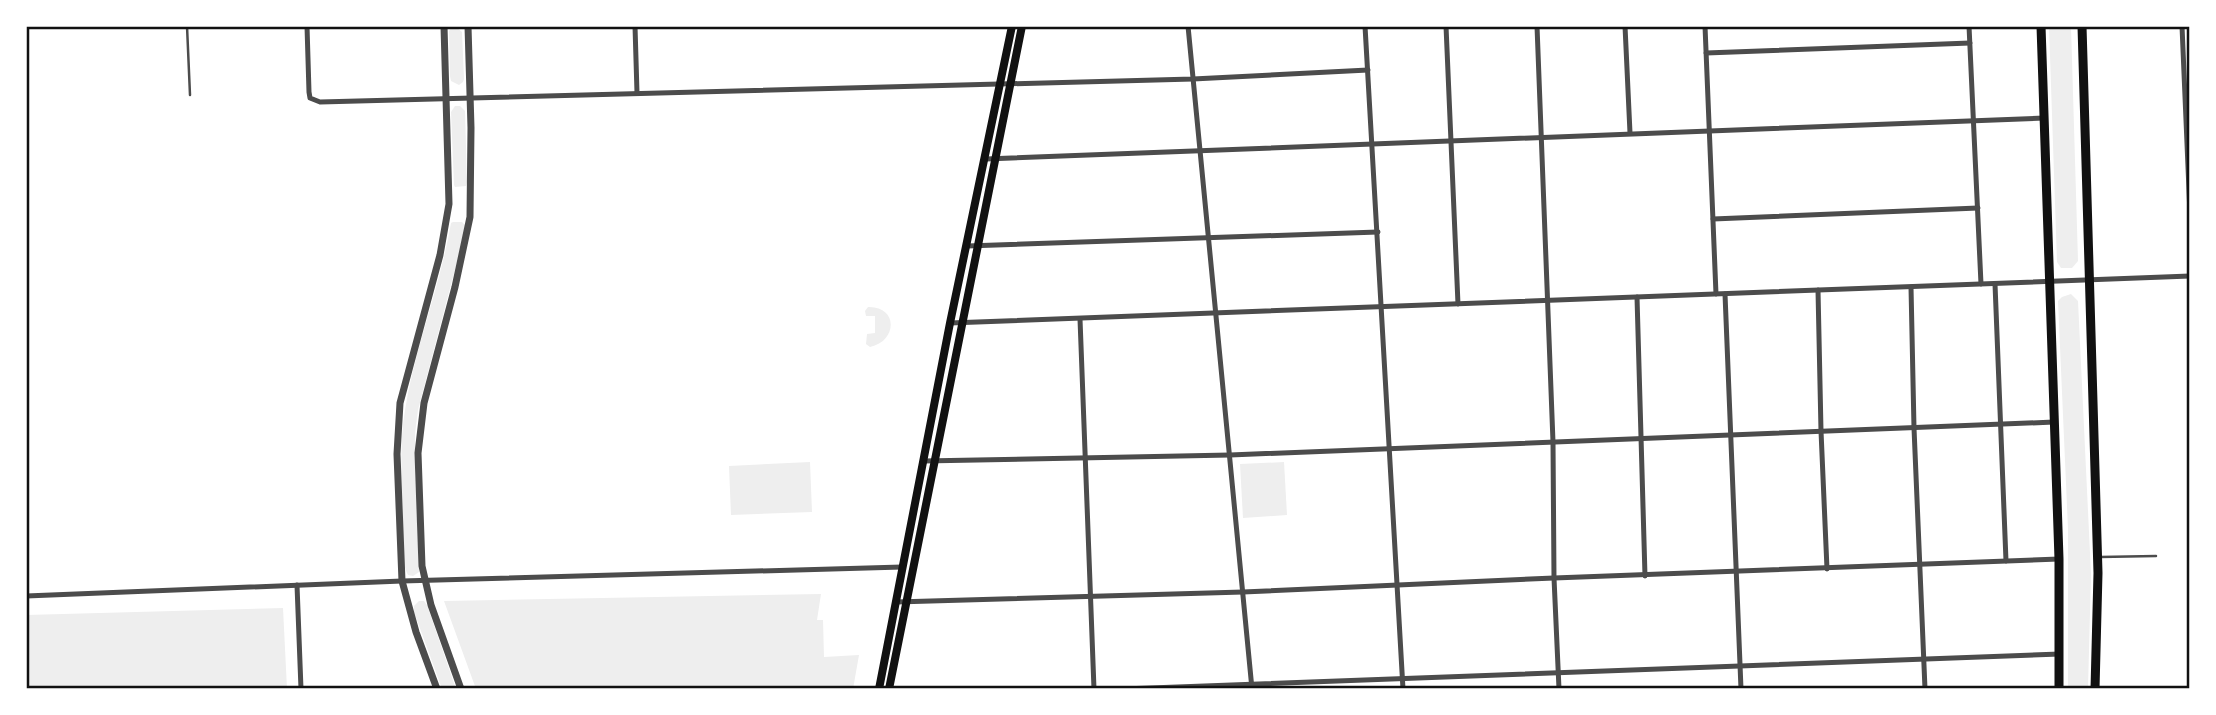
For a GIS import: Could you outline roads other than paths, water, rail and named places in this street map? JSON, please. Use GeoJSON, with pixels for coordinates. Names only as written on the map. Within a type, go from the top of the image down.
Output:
{"type":"FeatureCollection","features":[{"type":"Feature","properties":{"kind":"main road"},"geometry":{"type":"LineString","coordinates":[[889,689],[902,567],[1012,26]]}},
{"type":"Feature","properties":{"kind":"main road"},"geometry":{"type":"LineString","coordinates":[[879,689],[934,462],[1022,26]]}},
{"type":"Feature","properties":{"kind":"main road"},"geometry":{"type":"LineString","coordinates":[[2041,26],[2059,559],[2059,689]]}},
{"type":"Feature","properties":{"kind":"main road"},"geometry":{"type":"LineString","coordinates":[[2082,26],[2098,557],[2095,689]]}},
{"type":"Feature","properties":{"kind":"street"},"geometry":{"type":"LineString","coordinates":[[307,26],[308,87],[310,98],[320,102],[1193,79],[1368,70]]}},
{"type":"Feature","properties":{"kind":"street"},"geometry":{"type":"LineString","coordinates":[[437,689],[416,632],[402,581],[397,428],[408,371],[440,255],[447,214],[449,193],[444,26]]}},
{"type":"Feature","properties":{"kind":"street"},"geometry":{"type":"LineString","coordinates":[[461,689],[431,605],[425,580],[421,550],[419,438],[430,377],[455,287],[470,217],[468,26]]}},
{"type":"Feature","properties":{"kind":"street"},"geometry":{"type":"LineString","coordinates":[[635,26],[637,93]]}},
{"type":"Feature","properties":{"kind":"street"},"geometry":{"type":"LineString","coordinates":[[1188,26],[1252,686]]}},
{"type":"Feature","properties":{"kind":"street"},"geometry":{"type":"LineString","coordinates":[[1365,26],[1403,689]]}},
{"type":"Feature","properties":{"kind":"street"},"geometry":{"type":"LineString","coordinates":[[1446,26],[1458,304]]}},
{"type":"Feature","properties":{"kind":"street"},"geometry":{"type":"LineString","coordinates":[[1537,26],[1549,302],[1554,578],[1559,689]]}},
{"type":"Feature","properties":{"kind":"street"},"geometry":{"type":"LineString","coordinates":[[1625,26],[1630,134]]}},
{"type":"Feature","properties":{"kind":"street"},"geometry":{"type":"LineString","coordinates":[[1705,26],[1716,294]]}},
{"type":"Feature","properties":{"kind":"street"},"geometry":{"type":"LineString","coordinates":[[1969,26],[1981,284]]}},
{"type":"Feature","properties":{"kind":"street"},"geometry":{"type":"LineString","coordinates":[[2182,26],[2188,110],[2190,214]]}},
{"type":"Feature","properties":{"kind":"street"},"geometry":{"type":"LineString","coordinates":[[2182,34],[2190,34]]}},
{"type":"Feature","properties":{"kind":"street"},"geometry":{"type":"LineString","coordinates":[[1706,53],[1970,43]]}},
{"type":"Feature","properties":{"kind":"street"},"geometry":{"type":"LineString","coordinates":[[986,159],[2044,118]]}},
{"type":"Feature","properties":{"kind":"street"},"geometry":{"type":"LineString","coordinates":[[1713,219],[1978,208]]}},
{"type":"Feature","properties":{"kind":"street"},"geometry":{"type":"LineString","coordinates":[[967,246],[1378,232]]}},
{"type":"Feature","properties":{"kind":"street"},"geometry":{"type":"LineString","coordinates":[[950,323],[2190,276]]}},
{"type":"Feature","properties":{"kind":"street"},"geometry":{"type":"LineString","coordinates":[[1995,284],[2006,561]]}},
{"type":"Feature","properties":{"kind":"street"},"geometry":{"type":"LineString","coordinates":[[1911,287],[1925,689]]}},
{"type":"Feature","properties":{"kind":"street"},"geometry":{"type":"LineString","coordinates":[[1818,290],[1827,569]]}},
{"type":"Feature","properties":{"kind":"street"},"geometry":{"type":"LineString","coordinates":[[1725,294],[1741,689]]}},
{"type":"Feature","properties":{"kind":"street"},"geometry":{"type":"LineString","coordinates":[[1637,297],[1645,576]]}},
{"type":"Feature","properties":{"kind":"street"},"geometry":{"type":"LineString","coordinates":[[1080,319],[1094,689]]}},
{"type":"Feature","properties":{"kind":"street"},"geometry":{"type":"LineString","coordinates":[[923,461],[1230,455],[2054,422]]}},
{"type":"Feature","properties":{"kind":"street"},"geometry":{"type":"LineString","coordinates":[[900,603],[1243,593],[2059,559]]}},
{"type":"Feature","properties":{"kind":"street"},"geometry":{"type":"LineString","coordinates":[[26,596],[425,580],[902,567]]}},
{"type":"Feature","properties":{"kind":"street"},"geometry":{"type":"LineString","coordinates":[[297,585],[301,689]]}},
{"type":"Feature","properties":{"kind":"street"},"geometry":{"type":"LineString","coordinates":[[1124,689],[2060,654]]}},
{"type":"Feature","properties":{"kind":"lane"},"geometry":{"type":"LineString","coordinates":[[187,26],[190,95]]}},
{"type":"Feature","properties":{"kind":"lane"},"geometry":{"type":"LineString","coordinates":[[2098,557],[2156,556]]}}]}
